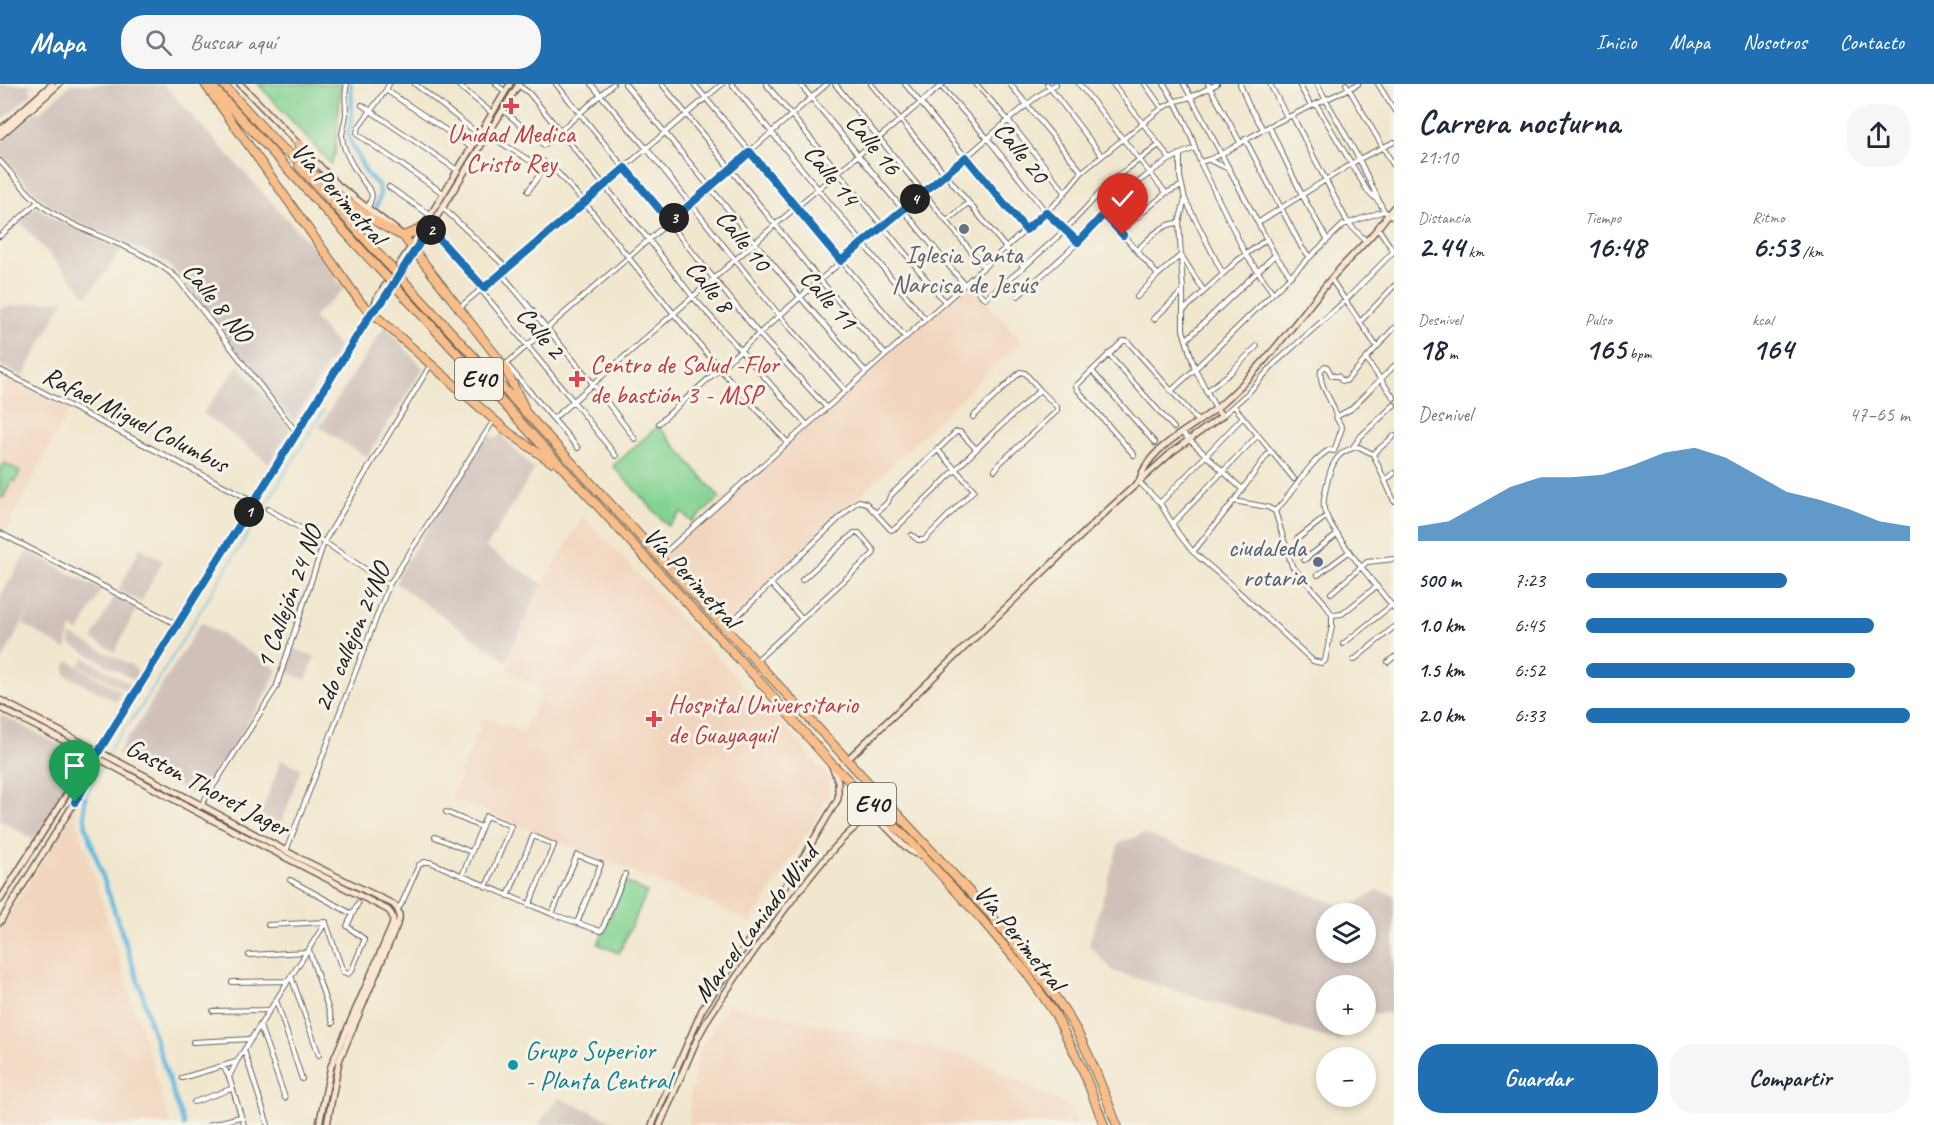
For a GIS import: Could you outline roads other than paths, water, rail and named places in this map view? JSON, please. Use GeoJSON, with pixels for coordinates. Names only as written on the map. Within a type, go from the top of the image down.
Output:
{"type":"FeatureCollection","features":[{"type":"Feature","properties":{"kind":"highway"},"geometry":{"type":"LineString","coordinates":[[204,84],[361,303],[508,432],[564,471]]}},
{"type":"Feature","properties":{"kind":"highway","name":"Vía Perimetral"},"geometry":{"type":"LineString","coordinates":[[210,84],[760,682],[830,762],[923,856],[983,921],[1026,972],[1054,1014],[1082,1068],[1104,1125]]}},
{"type":"Feature","properties":{"kind":"highway","name":"Vía Perimetral"},"geometry":{"type":"LineString","coordinates":[[223,84],[982,905],[1034,967],[1069,1019],[1088,1054],[1117,1125]]}},
{"type":"Feature","properties":{"kind":"highway"},"geometry":{"type":"LineString","coordinates":[[298,144],[314,182]]}},
{"type":"Feature","properties":{"kind":"highway"},"geometry":{"type":"LineString","coordinates":[[281,147],[356,207],[393,232],[403,236],[505,365],[529,416]]}},
{"type":"Feature","properties":{"kind":"highway"},"geometry":{"type":"LineString","coordinates":[[403,236],[426,227]]}},
{"type":"Feature","properties":{"kind":"street"},"geometry":{"type":"LineString","coordinates":[[0,130],[51,84]]}},
{"type":"Feature","properties":{"kind":"street"},"geometry":{"type":"LineString","coordinates":[[0,136],[59,84]]}},
{"type":"Feature","properties":{"kind":"street","name":"Vía Perimetral"},"geometry":{"type":"LineString","coordinates":[[240,84],[339,186],[367,209],[396,228],[403,236]]}},
{"type":"Feature","properties":{"kind":"street"},"geometry":{"type":"LineString","coordinates":[[347,84],[344,143],[356,171],[371,192],[372,196],[367,209]]}},
{"type":"Feature","properties":{"kind":"street"},"geometry":{"type":"LineString","coordinates":[[389,84],[357,133],[443,194]]}},
{"type":"Feature","properties":{"kind":"street"},"geometry":{"type":"LineString","coordinates":[[416,84],[484,136],[532,162],[539,158],[558,173],[720,369],[788,443]]}},
{"type":"Feature","properties":{"kind":"street"},"geometry":{"type":"LineString","coordinates":[[457,84],[492,113]]}},
{"type":"Feature","properties":{"kind":"street"},"geometry":{"type":"LineString","coordinates":[[496,84],[505,92]]}},
{"type":"Feature","properties":{"kind":"street"},"geometry":{"type":"LineString","coordinates":[[426,227],[430,215],[471,147],[484,136],[492,113],[510,84]]}},
{"type":"Feature","properties":{"kind":"street"},"geometry":{"type":"LineString","coordinates":[[0,900],[87,762],[98,754],[372,312],[377,298],[442,207],[518,84]]}},
{"type":"Feature","properties":{"kind":"street","name":"Calle 8"},"geometry":{"type":"LineString","coordinates":[[518,84],[529,93],[693,297],[807,425]]}},
{"type":"Feature","properties":{"kind":"street"},"geometry":{"type":"LineString","coordinates":[[556,84],[759,334],[827,408]]}},
{"type":"Feature","properties":{"kind":"street","name":"Calle 10"},"geometry":{"type":"LineString","coordinates":[[591,84],[779,315],[846,391]]}},
{"type":"Feature","properties":{"kind":"street"},"geometry":{"type":"LineString","coordinates":[[502,110],[544,145],[613,84]]}},
{"type":"Feature","properties":{"kind":"street","name":"Calle 11"},"geometry":{"type":"LineString","coordinates":[[625,84],[800,297],[866,372]]}},
{"type":"Feature","properties":{"kind":"street"},"geometry":{"type":"LineString","coordinates":[[662,84],[819,279],[886,355]]}},
{"type":"Feature","properties":{"kind":"street"},"geometry":{"type":"LineString","coordinates":[[694,84],[905,338]]}},
{"type":"Feature","properties":{"kind":"street"},"geometry":{"type":"LineString","coordinates":[[459,309],[722,84]]}},
{"type":"Feature","properties":{"kind":"street","name":"Calle 14"},"geometry":{"type":"LineString","coordinates":[[732,84],[925,319]]}},
{"type":"Feature","properties":{"kind":"street"},"geometry":{"type":"LineString","coordinates":[[766,84],[945,302]]}},
{"type":"Feature","properties":{"kind":"street","name":"Calle 16"},"geometry":{"type":"LineString","coordinates":[[800,84],[964,284]]}},
{"type":"Feature","properties":{"kind":"street"},"geometry":{"type":"LineString","coordinates":[[578,448],[505,365],[827,84]]}},
{"type":"Feature","properties":{"kind":"street"},"geometry":{"type":"LineString","coordinates":[[835,84],[984,267]]}},
{"type":"Feature","properties":{"kind":"street"},"geometry":{"type":"LineString","coordinates":[[871,84],[1005,248],[1024,267]]}},
{"type":"Feature","properties":{"kind":"street"},"geometry":{"type":"LineString","coordinates":[[905,84],[1026,230]]}},
{"type":"Feature","properties":{"kind":"street"},"geometry":{"type":"LineString","coordinates":[[976,84],[1009,121],[1065,192]]}},
{"type":"Feature","properties":{"kind":"street"},"geometry":{"type":"LineString","coordinates":[[1010,84],[1082,172]]}},
{"type":"Feature","properties":{"kind":"street"},"geometry":{"type":"LineString","coordinates":[[659,423],[819,279],[1049,86],[1056,84]]}},
{"type":"Feature","properties":{"kind":"street"},"geometry":{"type":"LineString","coordinates":[[1078,84],[1166,193]]}},
{"type":"Feature","properties":{"kind":"street"},"geometry":{"type":"LineString","coordinates":[[1113,84],[1170,159]]}},
{"type":"Feature","properties":{"kind":"street"},"geometry":{"type":"LineString","coordinates":[[1145,84],[1162,108]]}},
{"type":"Feature","properties":{"kind":"street"},"geometry":{"type":"LineString","coordinates":[[1164,84],[1176,101],[1189,127],[1200,162],[1246,255],[1273,293]]}},
{"type":"Feature","properties":{"kind":"street"},"geometry":{"type":"LineString","coordinates":[[1184,84],[1275,255],[1291,276]]}},
{"type":"Feature","properties":{"kind":"street"},"geometry":{"type":"LineString","coordinates":[[659,558],[1046,212],[1082,172],[1162,108],[1176,101],[1191,98],[1209,86],[1217,84]]}},
{"type":"Feature","properties":{"kind":"street"},"geometry":{"type":"LineString","coordinates":[[1240,84],[1248,104],[1263,129]]}},
{"type":"Feature","properties":{"kind":"street"},"geometry":{"type":"LineString","coordinates":[[1270,84],[1326,180],[1348,223],[1366,241]]}},
{"type":"Feature","properties":{"kind":"street"},"geometry":{"type":"LineString","coordinates":[[1299,84],[1311,106]]}},
{"type":"Feature","properties":{"kind":"street"},"geometry":{"type":"LineString","coordinates":[[1317,84],[1386,212],[1394,218]]}},
{"type":"Feature","properties":{"kind":"street"},"geometry":{"type":"LineString","coordinates":[[1346,84],[1394,166]]}},
{"type":"Feature","properties":{"kind":"street"},"geometry":{"type":"LineString","coordinates":[[1200,162],[1209,160],[1263,129],[1358,84]]}},
{"type":"Feature","properties":{"kind":"street"},"geometry":{"type":"LineString","coordinates":[[1378,84],[1394,110]]}},
{"type":"Feature","properties":{"kind":"street"},"geometry":{"type":"LineString","coordinates":[[553,419],[775,225],[941,85]]}},
{"type":"Feature","properties":{"kind":"street","name":"Calle 20"},"geometry":{"type":"LineString","coordinates":[[941,85],[988,139],[1046,212],[1078,242]]}},
{"type":"Feature","properties":{"kind":"street"},"geometry":{"type":"LineString","coordinates":[[1049,86],[1102,156]]}},
{"type":"Feature","properties":{"kind":"street"},"geometry":{"type":"LineString","coordinates":[[1209,86],[1240,142]]}},
{"type":"Feature","properties":{"kind":"street"},"geometry":{"type":"LineString","coordinates":[[386,90],[471,147]]}},
{"type":"Feature","properties":{"kind":"street"},"geometry":{"type":"LineString","coordinates":[[1316,104],[1367,190],[1381,203]]}},
{"type":"Feature","properties":{"kind":"street"},"geometry":{"type":"LineString","coordinates":[[362,105],[457,170]]}},
{"type":"Feature","properties":{"kind":"street"},"geometry":{"type":"LineString","coordinates":[[1269,126],[1302,195],[1328,239]]}},
{"type":"Feature","properties":{"kind":"street"},"geometry":{"type":"LineString","coordinates":[[1245,139],[1302,248],[1310,257]]}},
{"type":"Feature","properties":{"kind":"street"},"geometry":{"type":"LineString","coordinates":[[1259,222],[1359,159],[1394,142]]}},
{"type":"Feature","properties":{"kind":"street"},"geometry":{"type":"LineString","coordinates":[[969,280],[986,298],[1065,230],[1112,181],[1160,145]]}},
{"type":"Feature","properties":{"kind":"street"},"geometry":{"type":"LineString","coordinates":[[1018,296],[1078,242],[1118,199],[1149,173],[1179,154],[1195,148]]}},
{"type":"Feature","properties":{"kind":"street"},"geometry":{"type":"LineString","coordinates":[[1179,154],[1181,186],[1185,199],[1223,274]]}},
{"type":"Feature","properties":{"kind":"street"},"geometry":{"type":"LineString","coordinates":[[1209,160],[1230,169]]}},
{"type":"Feature","properties":{"kind":"street","name":"Calle 8 NO"},"geometry":{"type":"LineString","coordinates":[[0,161],[38,202],[62,219],[151,259],[177,278],[297,433]]}},
{"type":"Feature","properties":{"kind":"street"},"geometry":{"type":"LineString","coordinates":[[528,191],[547,164]]}},
{"type":"Feature","properties":{"kind":"street"},"geometry":{"type":"LineString","coordinates":[[1122,232],[1127,224],[1166,193],[1181,186]]}},
{"type":"Feature","properties":{"kind":"street"},"geometry":{"type":"LineString","coordinates":[[389,187],[430,215]]}},
{"type":"Feature","properties":{"kind":"street"},"geometry":{"type":"LineString","coordinates":[[1185,199],[1179,223],[1183,330],[1195,369],[1206,392],[1222,416]]}},
{"type":"Feature","properties":{"kind":"street"},"geometry":{"type":"LineString","coordinates":[[0,236],[38,202]]}},
{"type":"Feature","properties":{"kind":"street"},"geometry":{"type":"LineString","coordinates":[[947,221],[968,203]]}},
{"type":"Feature","properties":{"kind":"street"},"geometry":{"type":"LineString","coordinates":[[442,207],[507,268]]}},
{"type":"Feature","properties":{"kind":"street"},"geometry":{"type":"LineString","coordinates":[[1171,391],[1328,239],[1348,223],[1386,212],[1394,207]]}},
{"type":"Feature","properties":{"kind":"street"},"geometry":{"type":"LineString","coordinates":[[1139,482],[1142,471],[1148,463],[1182,432],[1216,409],[1242,384],[1290,331],[1331,279],[1378,228],[1386,212]]}},
{"type":"Feature","properties":{"kind":"street"},"geometry":{"type":"LineString","coordinates":[[1104,214],[1158,274]]}},
{"type":"Feature","properties":{"kind":"street"},"geometry":{"type":"LineString","coordinates":[[1137,250],[1165,226],[1179,223]]}},
{"type":"Feature","properties":{"kind":"street","name":"Calle 2"},"geometry":{"type":"LineString","coordinates":[[426,227],[482,289],[616,456]]}},
{"type":"Feature","properties":{"kind":"street"},"geometry":{"type":"LineString","coordinates":[[847,760],[1139,482],[1234,406],[1274,364],[1346,300],[1394,252],[1378,228]]}},
{"type":"Feature","properties":{"kind":"street"},"geometry":{"type":"LineString","coordinates":[[1183,311],[1223,274],[1267,239]]}},
{"type":"Feature","properties":{"kind":"street"},"geometry":{"type":"LineString","coordinates":[[1137,297],[1158,274],[1181,255]]}},
{"type":"Feature","properties":{"kind":"street"},"geometry":{"type":"LineString","coordinates":[[1181,255],[1204,291]]}},
{"type":"Feature","properties":{"kind":"street"},"geometry":{"type":"LineString","coordinates":[[1185,341],[1275,255]]}},
{"type":"Feature","properties":{"kind":"street"},"geometry":{"type":"LineString","coordinates":[[501,273],[548,328],[635,439]]}},
{"type":"Feature","properties":{"kind":"street"},"geometry":{"type":"LineString","coordinates":[[1331,279],[1377,346]]}},
{"type":"Feature","properties":{"kind":"street"},"geometry":{"type":"LineString","coordinates":[[1361,321],[1394,286]]}},
{"type":"Feature","properties":{"kind":"street"},"geometry":{"type":"LineString","coordinates":[[1154,319],[1183,290]]}},
{"type":"Feature","properties":{"kind":"street"},"geometry":{"type":"LineString","coordinates":[[1334,451],[1342,428],[1333,404],[1320,380],[1321,370],[1327,367],[1332,376],[1338,376],[1343,382],[1394,328]]}},
{"type":"Feature","properties":{"kind":"street"},"geometry":{"type":"LineString","coordinates":[[1134,454],[1077,389],[1078,383],[1123,341],[1126,341],[1198,421]]}},
{"type":"Feature","properties":{"kind":"street"},"geometry":{"type":"LineString","coordinates":[[1206,392],[1230,373],[1257,346]]}},
{"type":"Feature","properties":{"kind":"street"},"geometry":{"type":"LineString","coordinates":[[1108,354],[1174,428]]}},
{"type":"Feature","properties":{"kind":"street"},"geometry":{"type":"LineString","coordinates":[[1366,359],[1394,398]]}},
{"type":"Feature","properties":{"kind":"street","name":"1 Callejón 24 NO"},"geometry":{"type":"LineString","coordinates":[[197,812],[276,688],[324,542],[431,363]]}},
{"type":"Feature","properties":{"kind":"street"},"geometry":{"type":"LineString","coordinates":[[1336,417],[1351,409],[1394,366]]}},
{"type":"Feature","properties":{"kind":"street","name":"Rafael Miguel Columbus"},"geometry":{"type":"LineString","coordinates":[[0,370],[255,502]]}},
{"type":"Feature","properties":{"kind":"street"},"geometry":{"type":"LineString","coordinates":[[1092,371],[1155,443]]}},
{"type":"Feature","properties":{"kind":"street"},"geometry":{"type":"LineString","coordinates":[[973,417],[1020,372],[1024,373],[1057,407],[1058,411],[1000,463],[996,470]]}},
{"type":"Feature","properties":{"kind":"street"},"geometry":{"type":"LineString","coordinates":[[724,628],[859,501],[866,503],[891,530],[894,530],[1040,390]]}},
{"type":"Feature","properties":{"kind":"street"},"geometry":{"type":"LineString","coordinates":[[1353,448],[1360,436],[1394,405]]}},
{"type":"Feature","properties":{"kind":"street"},"geometry":{"type":"LineString","coordinates":[[1234,406],[1294,479]]}},
{"type":"Feature","properties":{"kind":"street"},"geometry":{"type":"LineString","coordinates":[[1160,503],[1243,417]]}},
{"type":"Feature","properties":{"kind":"street","name":"2do callejon 24NO"},"geometry":{"type":"LineString","coordinates":[[286,851],[389,585],[494,419]]}},
{"type":"Feature","properties":{"kind":"street"},"geometry":{"type":"LineString","coordinates":[[876,513],[937,449],[958,431],[976,449]]}},
{"type":"Feature","properties":{"kind":"street"},"geometry":{"type":"LineString","coordinates":[[1182,432],[1243,489]]}},
{"type":"Feature","properties":{"kind":"street"},"geometry":{"type":"LineString","coordinates":[[1173,523],[1258,435]]}},
{"type":"Feature","properties":{"kind":"street"},"geometry":{"type":"LineString","coordinates":[[1373,454],[1394,436]]}},
{"type":"Feature","properties":{"kind":"street"},"geometry":{"type":"LineString","coordinates":[[1343,644],[1393,606],[1338,534],[1324,508],[1330,472],[1339,455],[1359,447],[1373,454],[1394,501]]}},
{"type":"Feature","properties":{"kind":"street"},"geometry":{"type":"LineString","coordinates":[[912,535],[918,540],[924,540],[973,492],[973,488],[937,449]]}},
{"type":"Feature","properties":{"kind":"street"},"geometry":{"type":"LineString","coordinates":[[1275,511],[1289,497],[1318,459],[1329,450],[1339,455]]}},
{"type":"Feature","properties":{"kind":"street"},"geometry":{"type":"LineString","coordinates":[[1193,552],[1270,451]]}},
{"type":"Feature","properties":{"kind":"street"},"geometry":{"type":"LineString","coordinates":[[1385,481],[1394,474]]}},
{"type":"Feature","properties":{"kind":"street"},"geometry":{"type":"LineString","coordinates":[[1139,482],[1160,503],[1178,533],[1193,552],[1313,661],[1321,663],[1325,661],[1328,656],[1334,615],[1292,566],[1275,511],[1267,507],[1234,501]]}},
{"type":"Feature","properties":{"kind":"street"},"geometry":{"type":"LineString","coordinates":[[268,509],[324,542],[389,585]]}},
{"type":"Feature","properties":{"kind":"street"},"geometry":{"type":"LineString","coordinates":[[1297,539],[1327,516]]}},
{"type":"Feature","properties":{"kind":"street"},"geometry":{"type":"LineString","coordinates":[[0,533],[178,625]]}},
{"type":"Feature","properties":{"kind":"street"},"geometry":{"type":"LineString","coordinates":[[755,662],[874,551],[859,533],[854,533],[802,580]]}},
{"type":"Feature","properties":{"kind":"street"},"geometry":{"type":"LineString","coordinates":[[1304,560],[1338,534]]}},
{"type":"Feature","properties":{"kind":"street"},"geometry":{"type":"LineString","coordinates":[[1318,575],[1350,551]]}},
{"type":"Feature","properties":{"kind":"street"},"geometry":{"type":"LineString","coordinates":[[1331,593],[1370,561],[1394,559]]}},
{"type":"Feature","properties":{"kind":"street"},"geometry":{"type":"LineString","coordinates":[[770,583],[802,619]]}},
{"type":"Feature","properties":{"kind":"street"},"geometry":{"type":"LineString","coordinates":[[1334,615],[1342,614],[1377,586]]}},
{"type":"Feature","properties":{"kind":"street"},"geometry":{"type":"LineString","coordinates":[[1354,660],[1394,627]]}},
{"type":"Feature","properties":{"kind":"street"},"geometry":{"type":"LineString","coordinates":[[1388,662],[1394,657]]}},
{"type":"Feature","properties":{"kind":"street","name":"Gaston Thoret Jager"},"geometry":{"type":"LineString","coordinates":[[0,700],[197,812],[388,910],[393,915],[392,926],[368,987]]}},
{"type":"Feature","properties":{"kind":"street","name":"Gaston Thoret Jager"},"geometry":{"type":"LineString","coordinates":[[0,708],[201,805],[286,851],[393,904],[398,909]]}},
{"type":"Feature","properties":{"kind":"street"},"geometry":{"type":"LineString","coordinates":[[0,922],[96,768],[98,754]]}},
{"type":"Feature","properties":{"kind":"street","name":"Marcel Laniado Wind"},"geometry":{"type":"LineString","coordinates":[[652,1125],[702,1010],[790,879],[838,799],[838,781],[830,762]]}},
{"type":"Feature","properties":{"kind":"street"},"geometry":{"type":"LineString","coordinates":[[446,812],[482,827]]}},
{"type":"Feature","properties":{"kind":"street"},"geometry":{"type":"LineString","coordinates":[[462,876],[486,816],[511,826],[486,887]]}},
{"type":"Feature","properties":{"kind":"street","name":"Marcel Laniado Wind"},"geometry":{"type":"LineString","coordinates":[[660,1125],[709,1017],[807,880],[849,833],[866,819],[877,820],[910,850],[923,856]]}},
{"type":"Feature","properties":{"kind":"street"},"geometry":{"type":"LineString","coordinates":[[508,896],[533,836],[554,845],[529,905]]}},
{"type":"Feature","properties":{"kind":"street"},"geometry":{"type":"LineString","coordinates":[[435,837],[471,852]]}},
{"type":"Feature","properties":{"kind":"street"},"geometry":{"type":"LineString","coordinates":[[552,915],[577,855],[601,864],[577,922]]}},
{"type":"Feature","properties":{"kind":"street"},"geometry":{"type":"LineString","coordinates":[[319,1125],[331,1065],[399,920],[398,909],[419,865],[430,862],[552,915],[598,931],[602,930],[625,874]]}},
{"type":"Feature","properties":{"kind":"street"},"geometry":{"type":"LineString","coordinates":[[327,879],[330,872]]}},
{"type":"Feature","properties":{"kind":"street"},"geometry":{"type":"LineString","coordinates":[[291,880],[352,914]]}},
{"type":"Feature","properties":{"kind":"street"},"geometry":{"type":"LineString","coordinates":[[326,922],[343,972],[348,974],[352,970],[364,941],[347,926],[357,903]]}},
{"type":"Feature","properties":{"kind":"street"},"geometry":{"type":"LineString","coordinates":[[268,925],[326,922]]}},
{"type":"Feature","properties":{"kind":"street"},"geometry":{"type":"LineString","coordinates":[[229,1077],[326,922]]}},
{"type":"Feature","properties":{"kind":"street"},"geometry":{"type":"LineString","coordinates":[[249,955],[308,950]]}},
{"type":"Feature","properties":{"kind":"street"},"geometry":{"type":"LineString","coordinates":[[308,950],[333,1023]]}},
{"type":"Feature","properties":{"kind":"street"},"geometry":{"type":"LineString","coordinates":[[291,976],[319,1055]]}},
{"type":"Feature","properties":{"kind":"street"},"geometry":{"type":"LineString","coordinates":[[232,982],[288,981]]}},
{"type":"Feature","properties":{"kind":"street"},"geometry":{"type":"LineString","coordinates":[[327,1125],[337,1067],[368,987]]}},
{"type":"Feature","properties":{"kind":"street"},"geometry":{"type":"LineString","coordinates":[[276,1000],[302,1079]]}},
{"type":"Feature","properties":{"kind":"street"},"geometry":{"type":"LineString","coordinates":[[213,1011],[270,1010]]}},
{"type":"Feature","properties":{"kind":"street"},"geometry":{"type":"LineString","coordinates":[[260,1026],[285,1098]]}},
{"type":"Feature","properties":{"kind":"street"},"geometry":{"type":"LineString","coordinates":[[193,1042],[251,1039]]}},
{"type":"Feature","properties":{"kind":"street"},"geometry":{"type":"LineString","coordinates":[[244,1050],[268,1125]]}},
{"type":"Feature","properties":{"kind":"street"},"geometry":{"type":"LineString","coordinates":[[182,1078],[237,1061]]}},
{"type":"Feature","properties":{"kind":"street"},"geometry":{"type":"LineString","coordinates":[[223,1066],[229,1077],[244,1125]]}},
{"type":"Feature","properties":{"kind":"street"},"geometry":{"type":"LineString","coordinates":[[194,1102],[231,1089]]}},
{"type":"Feature","properties":{"kind":"street"},"geometry":{"type":"LineString","coordinates":[[209,1125],[241,1117]]}},
{"type":"Feature","properties":{"kind":"waterway"},"geometry":{"type":"LineString","coordinates":[[351,84],[352,115],[348,133],[367,174],[378,185],[380,196],[376,208]]}},
{"type":"Feature","properties":{"kind":"waterway"},"geometry":{"type":"LineString","coordinates":[[108,754],[114,742],[140,709],[324,410]]}},
{"type":"Feature","properties":{"kind":"waterway"},"geometry":{"type":"LineString","coordinates":[[85,797],[103,763]]}},
{"type":"Feature","properties":{"kind":"waterway"},"geometry":{"type":"LineString","coordinates":[[85,797],[86,827],[184,1125]]}},
{"type":"Feature","properties":{"kind":"place","name":"Unidad Medica Cristo Rey"},"geometry":{"type":"Point","coordinates":[511,106]}},
{"type":"Feature","properties":{"kind":"place","name":"Iglesia Santa Narcisa de Jesús"},"geometry":{"type":"Point","coordinates":[964,229]}},
{"type":"Feature","properties":{"kind":"place","name":"Centro de Salud -Flor de bastión 3 - MSP"},"geometry":{"type":"Point","coordinates":[577,379]}},
{"type":"Feature","properties":{"kind":"place","name":"ciudaleda rotaria"},"geometry":{"type":"Point","coordinates":[1318,562]}},
{"type":"Feature","properties":{"kind":"place","name":"Hospital Universitario de Guayaquil"},"geometry":{"type":"Point","coordinates":[654,719]}},
{"type":"Feature","properties":{"kind":"place","name":"Grupo Superior - Planta Central"},"geometry":{"type":"Point","coordinates":[513,1065]}}]}
